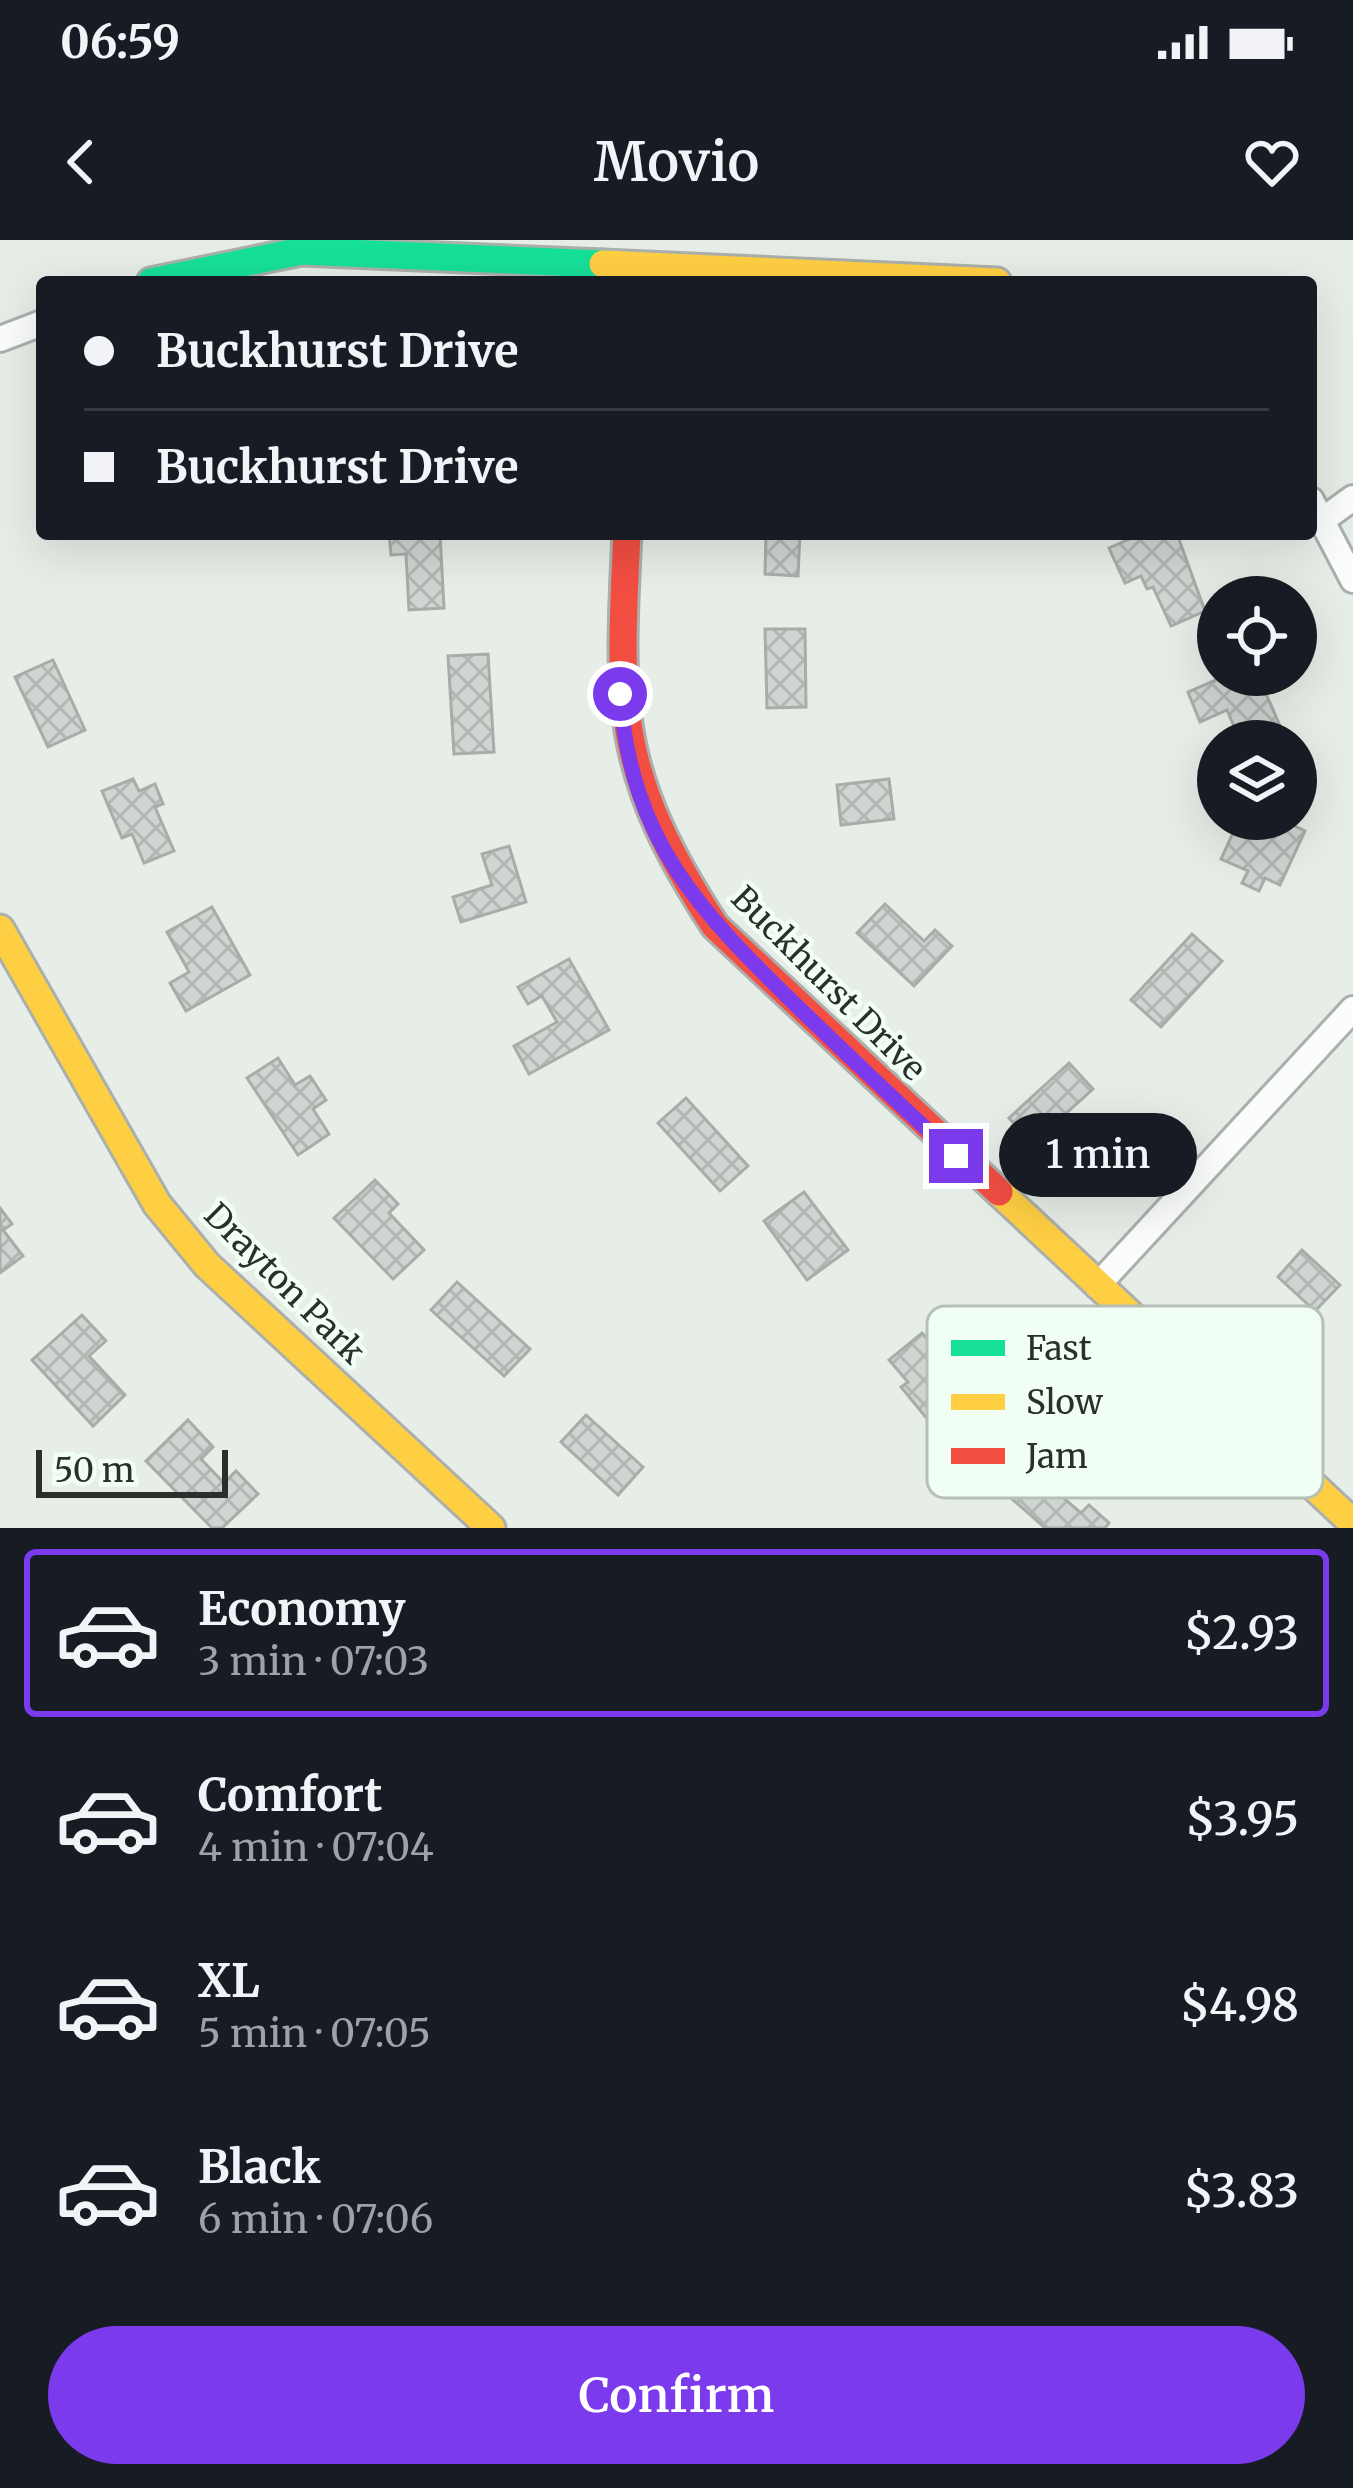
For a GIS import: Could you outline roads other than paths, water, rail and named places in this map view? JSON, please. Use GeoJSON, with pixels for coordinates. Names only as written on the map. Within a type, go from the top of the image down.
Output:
{"type":"FeatureCollection","features":[{"type":"Feature","properties":{"kind":"street"},"geometry":{"type":"LineString","coordinates":[[169,276],[252,249],[758,276]]}},
{"type":"Feature","properties":{"kind":"street"},"geometry":{"type":"LineString","coordinates":[[0,339],[36,324]]}},
{"type":"Feature","properties":{"kind":"street"},"geometry":{"type":"LineString","coordinates":[[1353,498],[1317,510],[1353,580]]}},
{"type":"Feature","properties":{"kind":"street","name":"Buckhurst Drive"},"geometry":{"type":"LineString","coordinates":[[627,540],[623,736],[635,787],[668,860],[715,926],[1119,1306]]}},
{"type":"Feature","properties":{"kind":"street","name":"Drayton Park"},"geometry":{"type":"LineString","coordinates":[[0,929],[170,1219],[207,1265],[491,1528]]}},
{"type":"Feature","properties":{"kind":"street"},"geometry":{"type":"LineString","coordinates":[[1097,1286],[1353,1009]]}},
{"type":"Feature","properties":{"kind":"street","name":"Buckhurst Drive"},"geometry":{"type":"LineString","coordinates":[[1323,1495],[1353,1523]]}}]}
